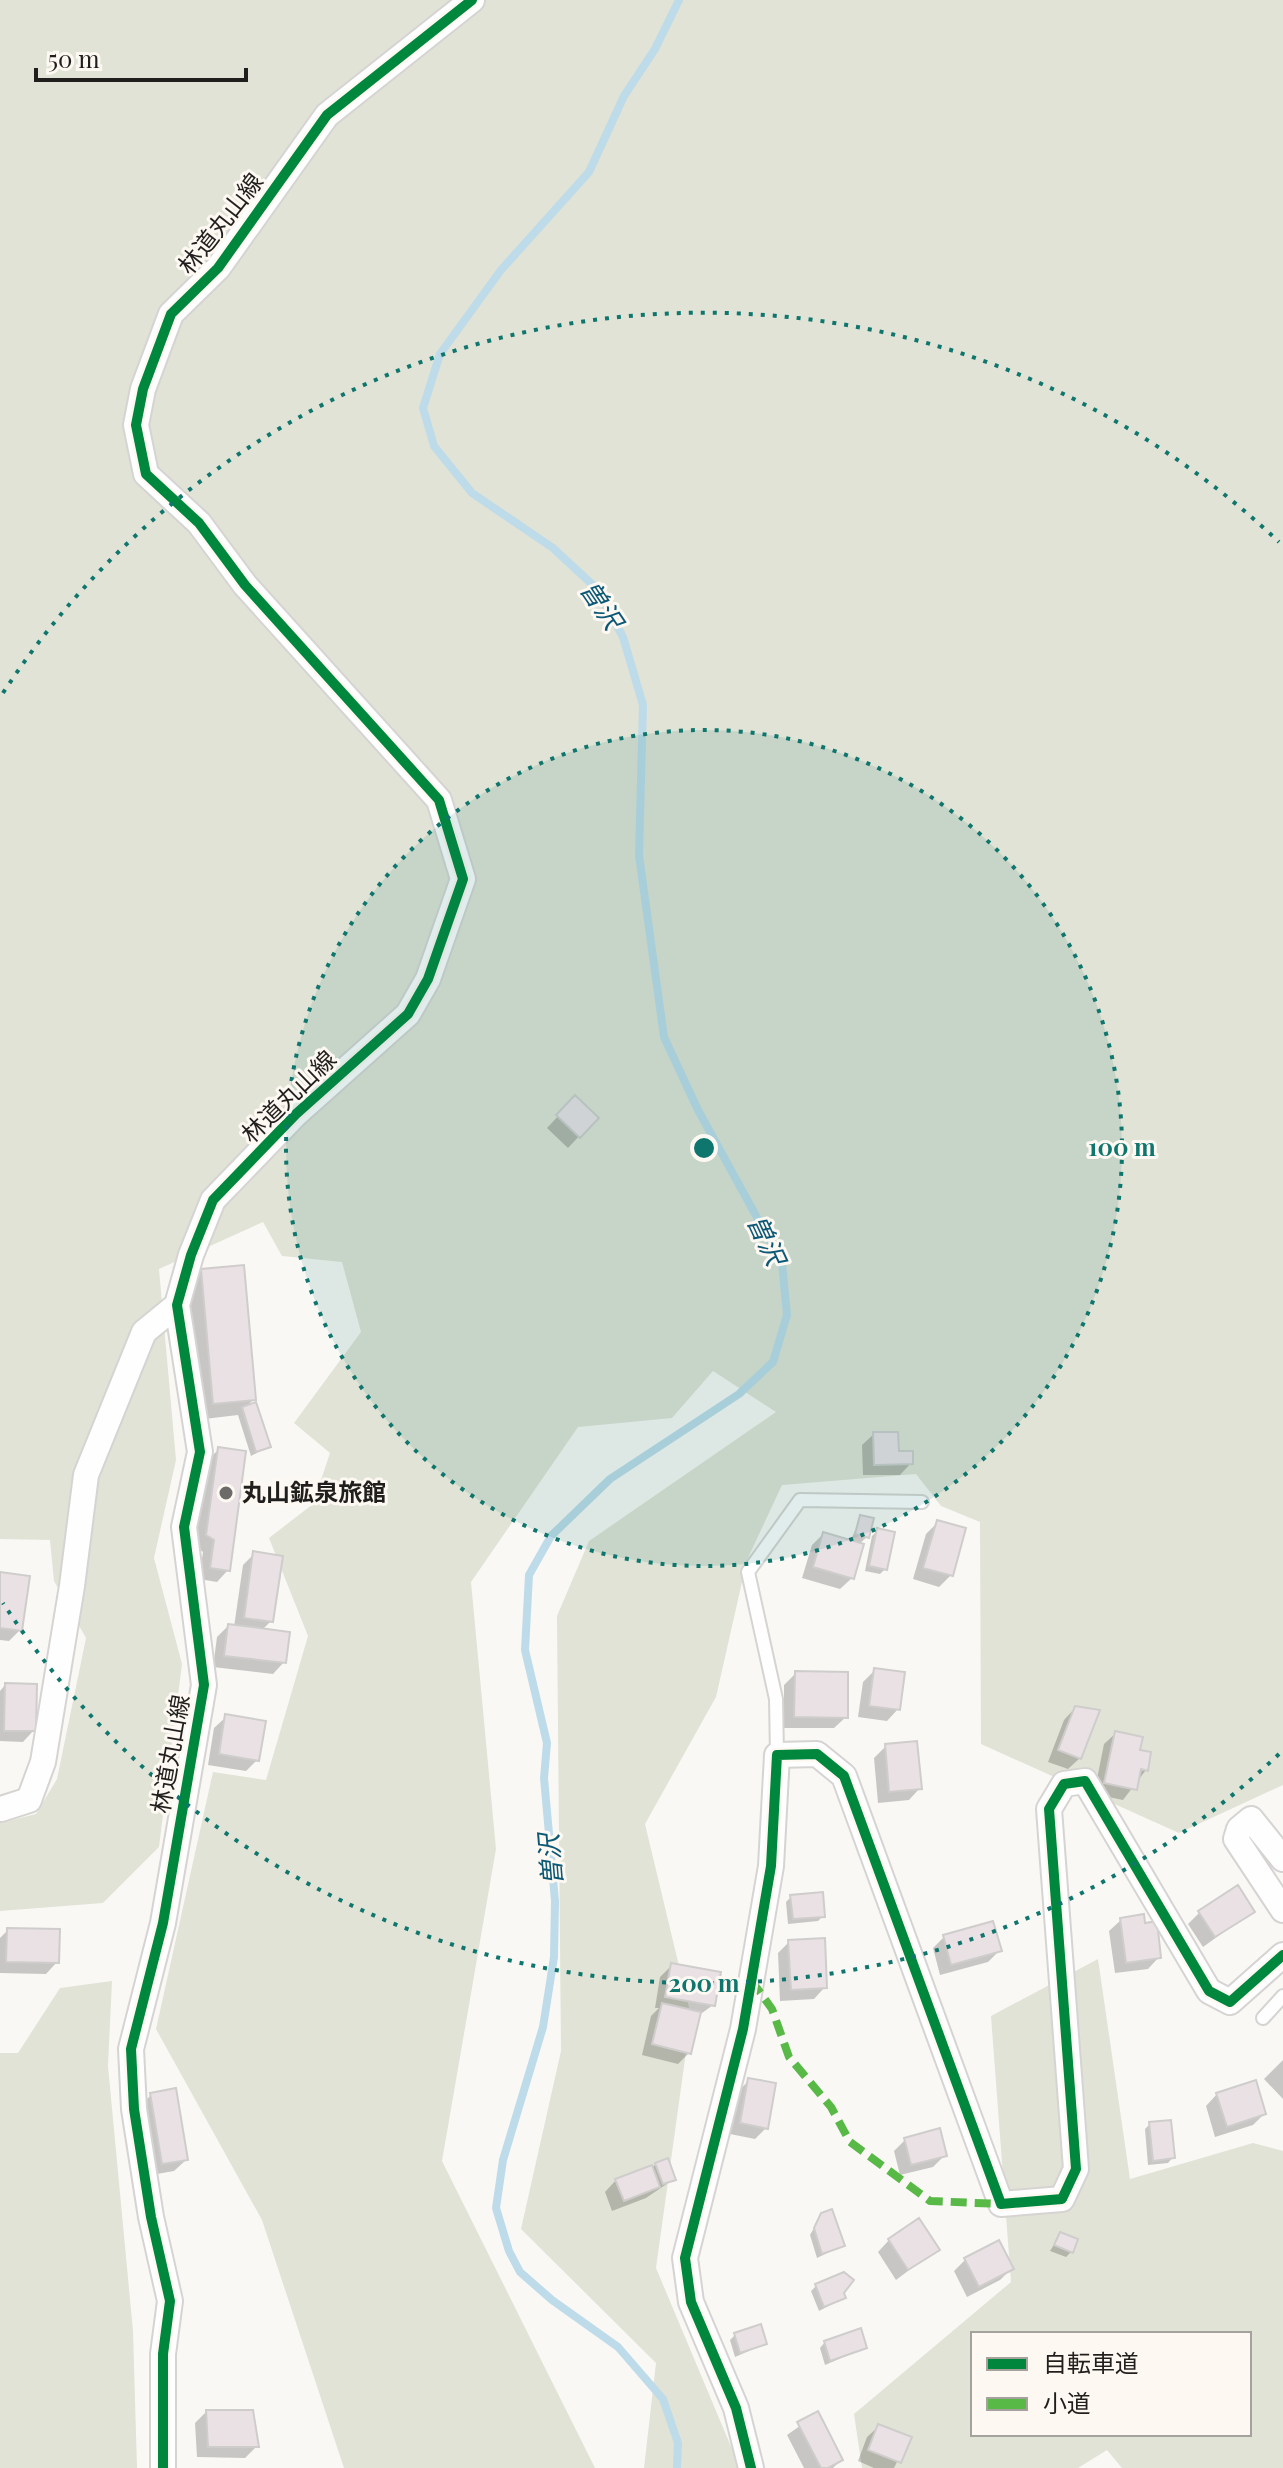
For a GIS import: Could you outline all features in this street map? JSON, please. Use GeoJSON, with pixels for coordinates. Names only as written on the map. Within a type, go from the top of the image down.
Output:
{"type":"FeatureCollection","features":[{"type":"Feature","properties":{"kind":"street","name":"林道丸山線"},"geometry":{"type":"LineString","coordinates":[[163,2468],[163,2354],[170,2301],[151,2217],[134,2109],[131,2049],[163,1923],[204,1685],[184,1527],[200,1452],[177,1305],[191,1255],[213,1200],[296,1114],[408,1014],[428,979],[463,879],[439,800],[245,585],[199,523],[146,474],[136,425],[143,389],[171,314],[218,268],[327,115],[472,0]]}},
{"type":"Feature","properties":{"kind":"street"},"geometry":{"type":"LineString","coordinates":[[1,1809],[29,1800],[43,1762],[72,1586],[86,1475],[144,1332],[177,1305]]}},
{"type":"Feature","properties":{"kind":"street"},"geometry":{"type":"LineString","coordinates":[[751,2468],[736,2408],[691,2302],[685,2258],[743,2029],[771,1866],[777,1755],[817,1754],[844,1776],[1001,2204],[1062,2199],[1076,2169],[1049,1809],[1064,1784],[1085,1781],[1209,1991],[1230,2002],[1283,1955]]}},
{"type":"Feature","properties":{"kind":"street"},"geometry":{"type":"LineString","coordinates":[[1283,1859],[1251,1819],[1239,1829],[1236,1839],[1283,1910]]}},
{"type":"Feature","properties":{"kind":"lane"},"geometry":{"type":"LineString","coordinates":[[777,1755],[776,1699],[748,1572],[800,1500],[922,1502]]}},
{"type":"Feature","properties":{"kind":"lane"},"geometry":{"type":"LineString","coordinates":[[1263,2018],[1283,1996]]}},
{"type":"Feature","properties":{"kind":"shaded area"},"geometry":{"type":"Polygon","coordinates":[[[0,0],[1283,0],[1283,1785],[1179,1833],[981,1744],[980,1522],[941,1506],[916,1474],[782,1485],[747,1560],[716,1697],[645,1824],[691,2016],[656,2268],[740,2468],[644,2468],[656,2363],[521,2229],[561,2051],[557,1616],[589,1541],[776,1412],[713,1371],[672,1418],[578,1427],[471,1582],[496,1849],[442,2161],[595,2468],[344,2468],[262,2220],[156,2029],[213,1772],[266,1780],[308,1636],[269,1538],[313,1504],[330,1453],[294,1423],[361,1332],[342,1262],[282,1256],[263,1222],[159,1269],[176,1460],[154,1558],[182,1664],[159,1847],[103,1903],[0,1911],[0,1823],[36,1814],[57,1779],[86,1638],[54,1581],[50,1540],[0,1539],[0,0]]]}},
{"type":"Feature","properties":{"kind":"shaded area"},"geometry":{"type":"Polygon","coordinates":[[[1098,1959],[1130,2179],[1253,2143],[1283,2151],[1283,2468],[1122,2468],[1107,2450],[1078,2468],[862,2468],[854,2414],[1011,2282],[991,2016],[1098,1959]]]}},
{"type":"Feature","properties":{"kind":"shaded area"},"geometry":{"type":"Polygon","coordinates":[[[112,1981],[108,2066],[133,2331],[137,2468],[0,2468],[0,2053],[18,2053],[60,1988],[112,1981]]]}},
{"type":"Feature","properties":{"kind":"building"},"geometry":{"type":"Polygon","coordinates":[[[575,1095],[599,1118],[580,1138],[556,1115],[575,1095]]]}},
{"type":"Feature","properties":{"kind":"building"},"geometry":{"type":"Polygon","coordinates":[[[244,1265],[256,1400],[213,1404],[201,1269],[244,1265]]]}},
{"type":"Feature","properties":{"kind":"building"},"geometry":{"type":"Polygon","coordinates":[[[256,1402],[271,1447],[256,1452],[242,1407],[256,1402]]]}},
{"type":"Feature","properties":{"kind":"building"},"geometry":{"type":"Polygon","coordinates":[[[873,1432],[898,1432],[899,1451],[913,1451],[913,1464],[874,1465],[873,1432]]]}},
{"type":"Feature","properties":{"kind":"building","name":"丸山鉱泉旅館"},"geometry":{"type":"Polygon","coordinates":[[[218,1447],[246,1451],[230,1571],[210,1568],[214,1540],[206,1535],[218,1447]]]}},
{"type":"Feature","properties":{"kind":"building"},"geometry":{"type":"Polygon","coordinates":[[[860,1515],[874,1518],[869,1538],[855,1534],[860,1515]]]}},
{"type":"Feature","properties":{"kind":"building"},"geometry":{"type":"Polygon","coordinates":[[[937,1520],[966,1528],[953,1576],[923,1568],[937,1520]]]}},
{"type":"Feature","properties":{"kind":"building"},"geometry":{"type":"Polygon","coordinates":[[[877,1528],[895,1532],[887,1570],[869,1566],[877,1528]]]}},
{"type":"Feature","properties":{"kind":"building"},"geometry":{"type":"Polygon","coordinates":[[[823,1532],[864,1544],[854,1579],[813,1567],[823,1532]]]}},
{"type":"Feature","properties":{"kind":"building"},"geometry":{"type":"Polygon","coordinates":[[[253,1551],[283,1556],[273,1622],[244,1618],[253,1551]]]}},
{"type":"Feature","properties":{"kind":"building"},"geometry":{"type":"Polygon","coordinates":[[[0,1572],[30,1576],[22,1631],[0,1628],[0,1572]]]}},
{"type":"Feature","properties":{"kind":"building"},"geometry":{"type":"Polygon","coordinates":[[[228,1624],[290,1632],[286,1663],[224,1656],[228,1624]]]}},
{"type":"Feature","properties":{"kind":"building"},"geometry":{"type":"Polygon","coordinates":[[[874,1668],[905,1672],[900,1710],[869,1706],[874,1668]]]}},
{"type":"Feature","properties":{"kind":"building"},"geometry":{"type":"Polygon","coordinates":[[[795,1671],[848,1672],[848,1718],[794,1717],[795,1671]]]}},
{"type":"Feature","properties":{"kind":"building"},"geometry":{"type":"Polygon","coordinates":[[[5,1683],[37,1684],[36,1731],[4,1731],[5,1683]]]}},
{"type":"Feature","properties":{"kind":"building"},"geometry":{"type":"Polygon","coordinates":[[[1075,1706],[1100,1710],[1081,1759],[1058,1750],[1075,1706]]]}},
{"type":"Feature","properties":{"kind":"building"},"geometry":{"type":"Polygon","coordinates":[[[225,1714],[266,1721],[259,1761],[219,1754],[225,1714]]]}},
{"type":"Feature","properties":{"kind":"building"},"geometry":{"type":"Polygon","coordinates":[[[1115,1731],[1143,1737],[1140,1750],[1151,1752],[1148,1771],[1141,1769],[1137,1790],[1104,1783],[1115,1731]]]}},
{"type":"Feature","properties":{"kind":"building"},"geometry":{"type":"Polygon","coordinates":[[[917,1741],[922,1789],[889,1792],[885,1744],[917,1741]]]}},
{"type":"Feature","properties":{"kind":"building"},"geometry":{"type":"Polygon","coordinates":[[[1238,1885],[1255,1912],[1215,1937],[1198,1911],[1238,1885]]]}},
{"type":"Feature","properties":{"kind":"building"},"geometry":{"type":"Polygon","coordinates":[[[823,1892],[825,1917],[793,1919],[790,1895],[823,1892]]]}},
{"type":"Feature","properties":{"kind":"building"},"geometry":{"type":"Polygon","coordinates":[[[1144,1914],[1145,1923],[1157,1921],[1161,1958],[1126,1963],[1120,1918],[1144,1914]]]}},
{"type":"Feature","properties":{"kind":"building"},"geometry":{"type":"Polygon","coordinates":[[[993,1921],[1002,1951],[951,1965],[943,1935],[993,1921]]]}},
{"type":"Feature","properties":{"kind":"building"},"geometry":{"type":"Polygon","coordinates":[[[7,1928],[60,1929],[59,1963],[6,1962],[7,1928]]]}},
{"type":"Feature","properties":{"kind":"building"},"geometry":{"type":"Polygon","coordinates":[[[825,1938],[827,1988],[791,1990],[788,1940],[825,1938]]]}},
{"type":"Feature","properties":{"kind":"building"},"geometry":{"type":"Polygon","coordinates":[[[671,1963],[721,1972],[715,2006],[665,1997],[671,1963]]]}},
{"type":"Feature","properties":{"kind":"building"},"geometry":{"type":"Polygon","coordinates":[[[662,2003],[701,2012],[691,2054],[652,2044],[662,2003]]]}},
{"type":"Feature","properties":{"kind":"building"},"geometry":{"type":"Polygon","coordinates":[[[748,2078],[776,2083],[768,2129],[740,2123],[748,2078]]]}},
{"type":"Feature","properties":{"kind":"building"},"geometry":{"type":"Polygon","coordinates":[[[1256,2080],[1266,2114],[1227,2127],[1216,2093],[1256,2080]]]}},
{"type":"Feature","properties":{"kind":"building"},"geometry":{"type":"Polygon","coordinates":[[[176,2088],[188,2160],[162,2164],[150,2093],[176,2088]]]}},
{"type":"Feature","properties":{"kind":"building"},"geometry":{"type":"Polygon","coordinates":[[[1171,2120],[1175,2158],[1153,2161],[1149,2122],[1171,2120]]]}},
{"type":"Feature","properties":{"kind":"building"},"geometry":{"type":"Polygon","coordinates":[[[940,2128],[947,2156],[911,2165],[904,2138],[940,2128]]]}},
{"type":"Feature","properties":{"kind":"building"},"geometry":{"type":"Polygon","coordinates":[[[668,2158],[676,2180],[663,2184],[655,2163],[668,2158]]]}},
{"type":"Feature","properties":{"kind":"building"},"geometry":{"type":"Polygon","coordinates":[[[652,2165],[660,2187],[624,2201],[615,2179],[652,2165]]]}},
{"type":"Feature","properties":{"kind":"building"},"geometry":{"type":"Polygon","coordinates":[[[832,2209],[845,2246],[822,2254],[814,2228],[821,2213],[832,2209]]]}},
{"type":"Feature","properties":{"kind":"building"},"geometry":{"type":"Polygon","coordinates":[[[919,2218],[940,2250],[908,2270],[888,2239],[919,2218]]]}},
{"type":"Feature","properties":{"kind":"building"},"geometry":{"type":"Polygon","coordinates":[[[1060,2232],[1078,2239],[1073,2253],[1054,2245],[1060,2232]]]}},
{"type":"Feature","properties":{"kind":"building"},"geometry":{"type":"Polygon","coordinates":[[[999,2240],[1014,2269],[979,2287],[964,2258],[999,2240]]]}},
{"type":"Feature","properties":{"kind":"building"},"geometry":{"type":"Polygon","coordinates":[[[844,2272],[854,2280],[844,2293],[846,2298],[824,2307],[815,2284],[844,2272]]]}},
{"type":"Feature","properties":{"kind":"building"},"geometry":{"type":"Polygon","coordinates":[[[761,2324],[767,2344],[740,2353],[734,2333],[761,2324]]]}},
{"type":"Feature","properties":{"kind":"building"},"geometry":{"type":"Polygon","coordinates":[[[861,2328],[867,2348],[830,2361],[824,2341],[861,2328]]]}},
{"type":"Feature","properties":{"kind":"building"},"geometry":{"type":"Polygon","coordinates":[[[206,2410],[253,2410],[259,2447],[208,2447],[206,2410]]]}},
{"type":"Feature","properties":{"kind":"building"},"geometry":{"type":"Polygon","coordinates":[[[818,2411],[843,2460],[828,2468],[821,2468],[797,2422],[818,2411]]]}},
{"type":"Feature","properties":{"kind":"building"},"geometry":{"type":"Polygon","coordinates":[[[878,2424],[912,2437],[901,2463],[868,2450],[878,2424]]]}},
{"type":"Feature","properties":{"kind":"waterway","name":"曽沢"},"geometry":{"type":"LineString","coordinates":[[677,2468],[678,2443],[663,2399],[618,2347],[552,2300],[520,2272],[509,2251],[496,2208],[503,2160],[543,2027],[554,1957],[555,1901],[544,1778],[547,1743],[525,1650],[529,1575],[551,1536],[610,1479],[739,1394],[773,1362],[787,1315],[782,1263],[698,1110],[664,1037],[639,855],[643,705],[623,637],[596,588],[553,548],[472,493],[434,446],[423,408],[440,354],[501,270],[589,172],[624,96],[655,49],[679,0]]}},
{"type":"Feature","properties":{"kind":"marked path"},"geometry":{"type":"LineString","coordinates":[[751,1980],[772,2009],[789,2057],[831,2107],[850,2142],[930,2201],[1001,2204]]}},
{"type":"Feature","properties":{"kind":"cycle path"},"geometry":{"type":"LineString","coordinates":[[163,2468],[163,2354],[170,2301],[151,2217],[134,2109],[131,2049],[163,1923],[204,1685],[184,1527],[200,1452],[177,1305],[191,1255],[213,1200],[296,1114],[408,1014],[428,979],[463,879],[439,800],[245,585],[199,523],[146,474],[136,425],[143,389],[171,314],[218,268],[327,115],[472,0]]}},
{"type":"Feature","properties":{"kind":"cycle path"},"geometry":{"type":"LineString","coordinates":[[751,2468],[736,2408],[691,2302],[685,2258],[743,2029],[771,1866],[777,1755],[817,1754],[844,1776],[1001,2204],[1062,2199],[1076,2169],[1049,1809],[1064,1784],[1085,1781],[1209,1991],[1230,2002],[1283,1955]]}},
{"type":"Feature","properties":{"kind":"place","name":"丸山鉱泉旅館"},"geometry":{"type":"Point","coordinates":[226,1493]}}]}
